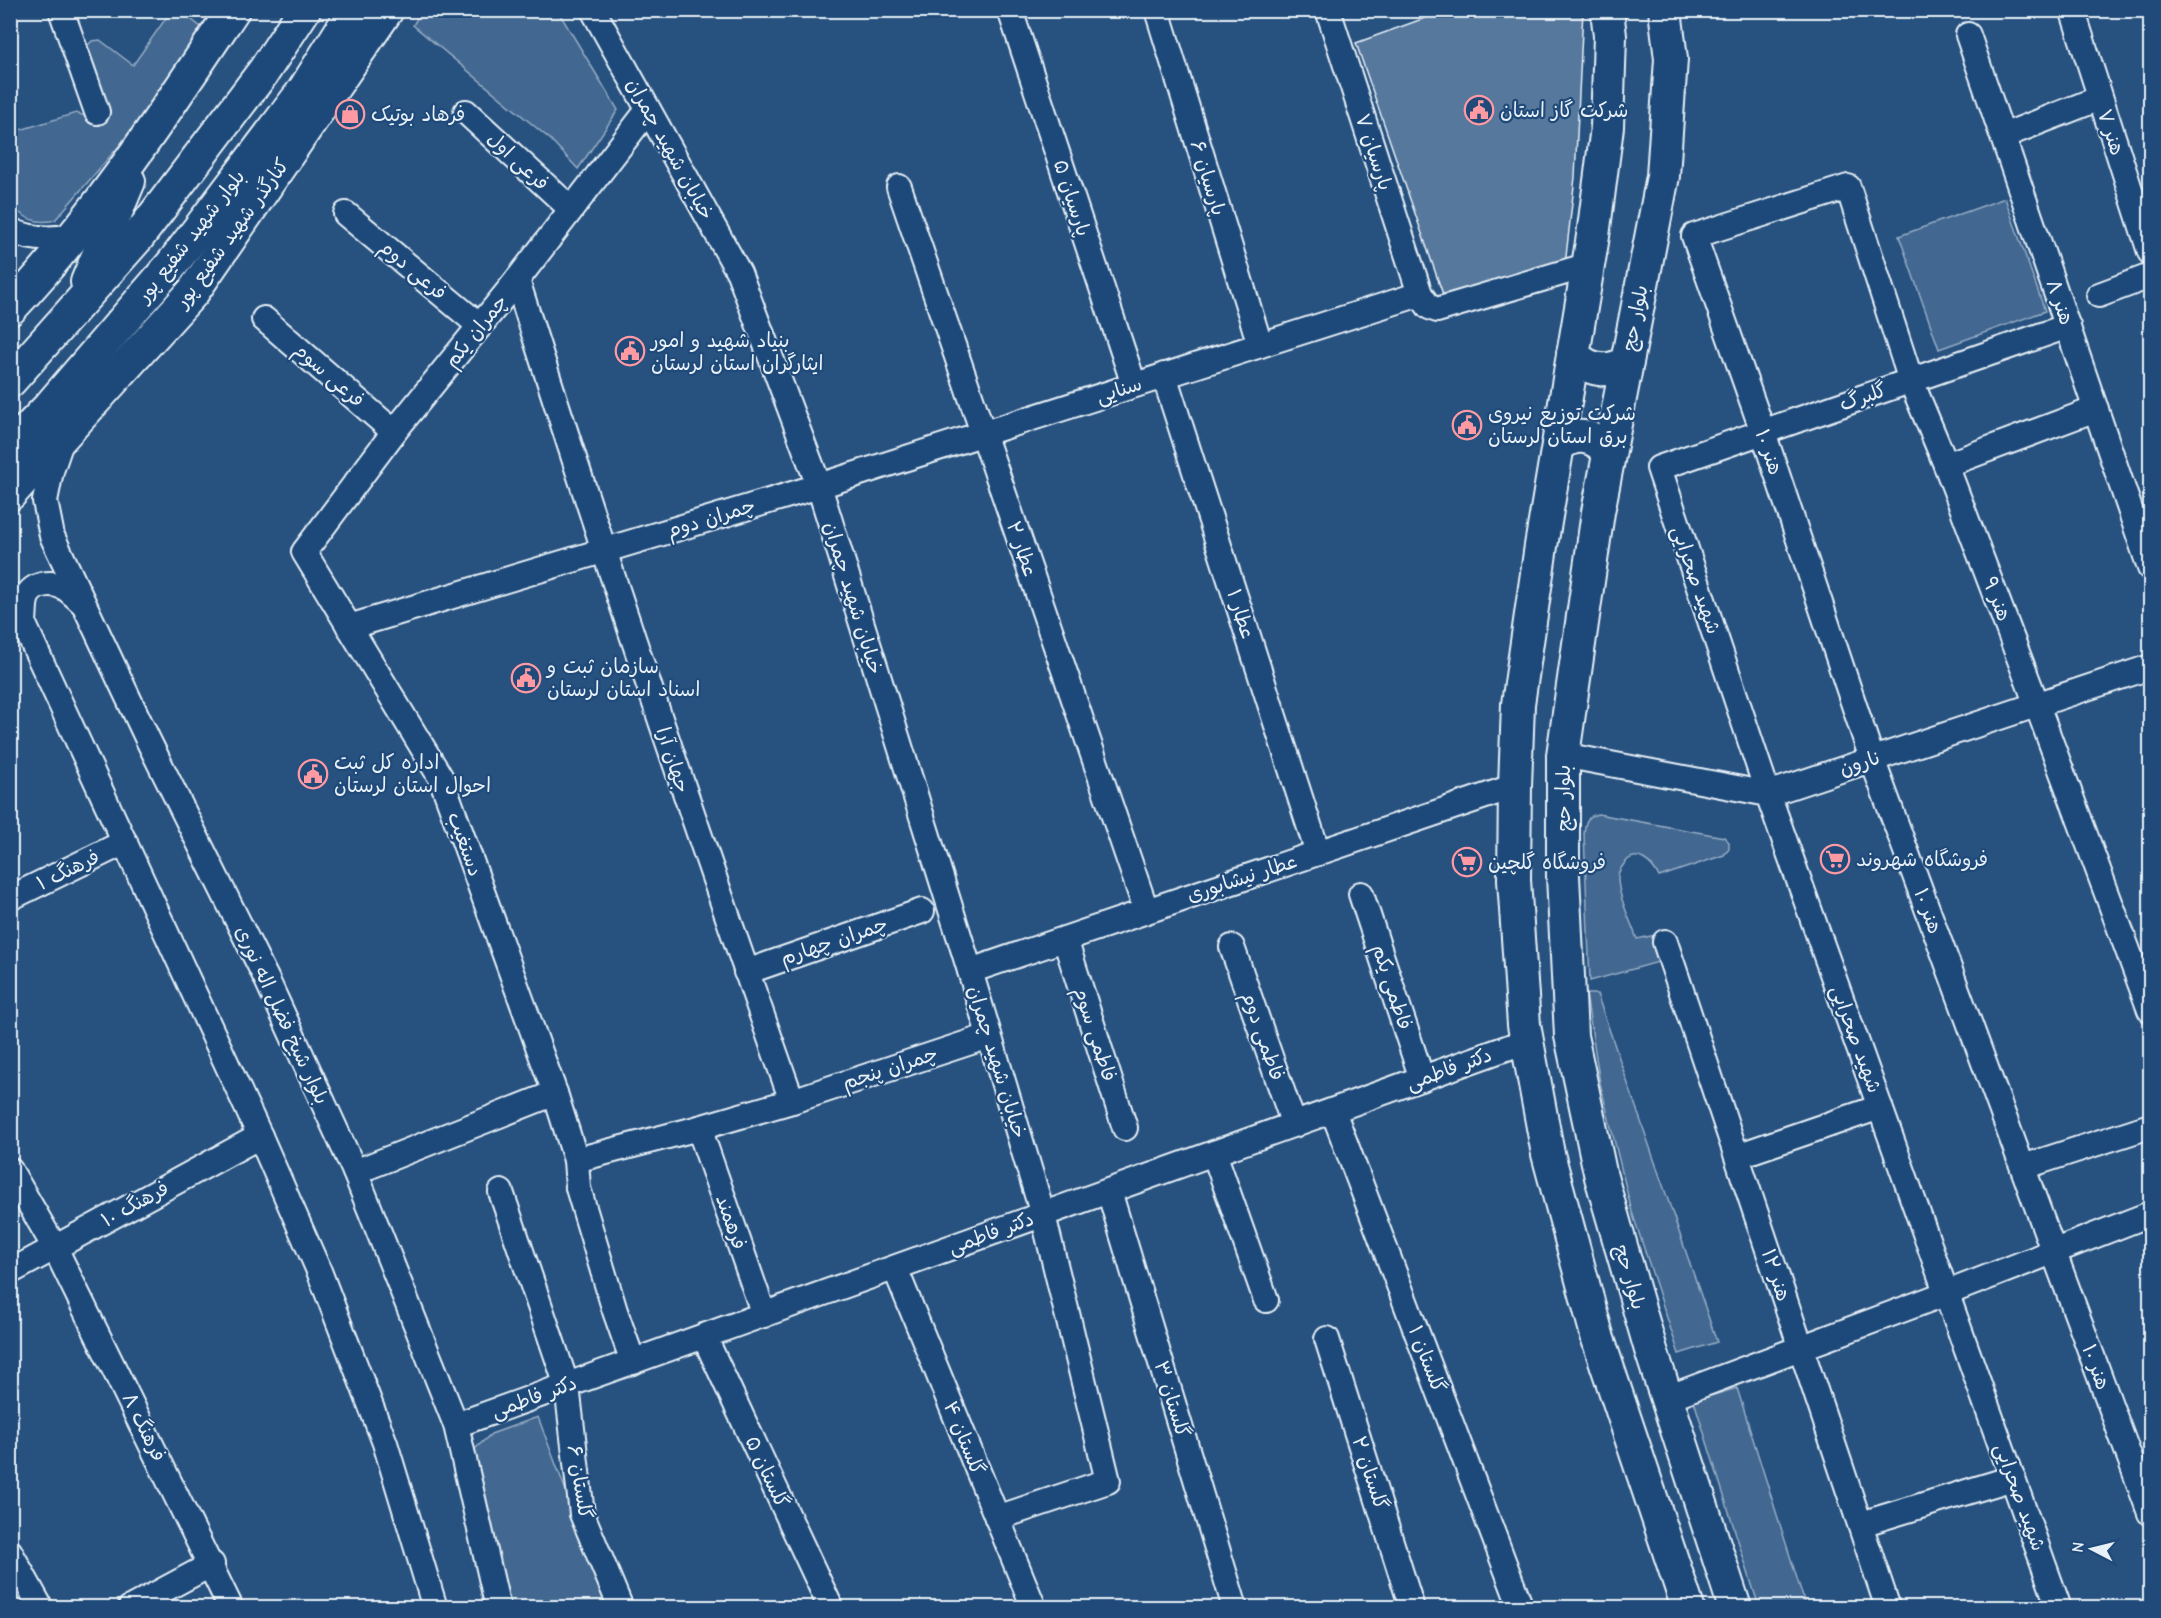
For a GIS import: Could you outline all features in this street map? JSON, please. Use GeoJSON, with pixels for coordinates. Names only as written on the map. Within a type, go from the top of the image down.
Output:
{"type":"FeatureCollection","features":[{"type":"Feature","properties":{"kind":"main road"},"geometry":{"type":"LineString","coordinates":[[16,293],[83,224],[233,10]]}},
{"type":"Feature","properties":{"kind":"main road"},"geometry":{"type":"LineString","coordinates":[[10,381],[138,237],[264,71],[304,10]]}},
{"type":"Feature","properties":{"kind":"main road","name":"بلوار شهید شفیع پور"},"geometry":{"type":"LineString","coordinates":[[10,448],[49,407],[173,263],[304,90],[354,10]]}},
{"type":"Feature","properties":{"kind":"main road","name":"کنارگذر شهید شفیع پور"},"geometry":{"type":"LineString","coordinates":[[10,494],[193,292],[387,10]]}},
{"type":"Feature","properties":{"kind":"main road"},"geometry":{"type":"LineString","coordinates":[[1607,10],[1610,36],[1607,127],[1589,265],[1541,546],[1518,704],[1514,880],[1526,1041],[1548,1154],[1598,1339],[1688,1608]]}},
{"type":"Feature","properties":{"kind":"main road","name":"بلوار حج"},"geometry":{"type":"LineString","coordinates":[[1665,10],[1671,59],[1663,176],[1598,512],[1563,755],[1563,876],[1572,1036],[1601,1178],[1667,1398],[1735,1608]]}},
{"type":"Feature","properties":{"kind":"main road"},"geometry":{"type":"LineString","coordinates":[[76,307],[152,128]]}},
{"type":"Feature","properties":{"kind":"main road"},"geometry":{"type":"LineString","coordinates":[[1574,354],[1587,366],[1596,369],[1612,369],[1627,362]]}},
{"type":"Feature","properties":{"kind":"main road"},"geometry":{"type":"LineString","coordinates":[[1558,446],[1571,438],[1586,436],[1596,440],[1609,453]]}},
{"type":"Feature","properties":{"kind":"street","name":"خیابان شهید چمران"},"geometry":{"type":"LineString","coordinates":[[593,10],[739,273],[819,486],[970,971],[1043,1215],[1108,1481],[997,1518]]}},
{"type":"Feature","properties":{"kind":"street","name":"پارسیان ۵"},"geometry":{"type":"LineString","coordinates":[[1010,10],[1134,385]]}},
{"type":"Feature","properties":{"kind":"street","name":"پارسیان ۶"},"geometry":{"type":"LineString","coordinates":[[1157,10],[1260,345]]}},
{"type":"Feature","properties":{"kind":"street","name":"پارسیان ۷"},"geometry":{"type":"LineString","coordinates":[[1328,10],[1420,294]]}},
{"type":"Feature","properties":{"kind":"street","name":"هنر ۷"},"geometry":{"type":"LineString","coordinates":[[2073,12],[2151,252]]}},
{"type":"Feature","properties":{"kind":"street"},"geometry":{"type":"LineString","coordinates":[[67,14],[97,112]]}},
{"type":"Feature","properties":{"kind":"street","name":"هنر ۸"},"geometry":{"type":"LineString","coordinates":[[1968,35],[2151,568]]}},
{"type":"Feature","properties":{"kind":"street"},"geometry":{"type":"LineString","coordinates":[[2003,136],[2100,98]]}},
{"type":"Feature","properties":{"kind":"street","name":"چمران یکم"},"geometry":{"type":"LineString","coordinates":[[303,552],[394,432],[517,280],[648,110]]}},
{"type":"Feature","properties":{"kind":"street","name":"فرعی اول"},"geometry":{"type":"LineString","coordinates":[[466,112],[571,209]]}},
{"type":"Feature","properties":{"kind":"street","name":"عطار ۲"},"geometry":{"type":"LineString","coordinates":[[899,187],[1146,910]]}},
{"type":"Feature","properties":{"kind":"street","name":"هنر ۹"},"geometry":{"type":"LineString","coordinates":[[1694,236],[1848,187],[1911,381],[1946,465],[2151,1010]]}},
{"type":"Feature","properties":{"kind":"street","name":"فرعی دوم"},"geometry":{"type":"LineString","coordinates":[[346,214],[480,326]]}},
{"type":"Feature","properties":{"kind":"street"},"geometry":{"type":"LineString","coordinates":[[10,230],[38,239],[72,236]]}},
{"type":"Feature","properties":{"kind":"street","name":"هنر ۱۰"},"geometry":{"type":"LineString","coordinates":[[1694,236],[1872,759],[2151,1513]]}},
{"type":"Feature","properties":{"kind":"street"},"geometry":{"type":"LineString","coordinates":[[1420,294],[1429,307],[1437,310],[1589,265]]}},
{"type":"Feature","properties":{"kind":"street"},"geometry":{"type":"LineString","coordinates":[[2099,295],[2151,276]]}},
{"type":"Feature","properties":{"kind":"street","name":"جهان آرا"},"geometry":{"type":"LineString","coordinates":[[517,280],[603,550],[699,837],[792,1101]]}},
{"type":"Feature","properties":{"kind":"street","name":"سنایی"},"geometry":{"type":"LineString","coordinates":[[819,486],[1420,294]]}},
{"type":"Feature","properties":{"kind":"street","name":"فرعی سوم"},"geometry":{"type":"LineString","coordinates":[[264,319],[394,432]]}},
{"type":"Feature","properties":{"kind":"street","name":"گلبرگ"},"geometry":{"type":"LineString","coordinates":[[1659,468],[2068,326]]}},
{"type":"Feature","properties":{"kind":"street","name":"عطار ۱"},"geometry":{"type":"LineString","coordinates":[[1164,375],[1318,853]]}},
{"type":"Feature","properties":{"kind":"street"},"geometry":{"type":"LineString","coordinates":[[1946,465],[2096,409]]}},
{"type":"Feature","properties":{"kind":"street","name":"بلوار شیخ فضل اله نوری"},"geometry":{"type":"LineString","coordinates":[[63,437],[51,471],[45,501],[52,536],[148,740],[267,980],[355,1172],[456,1425],[498,1608]]}},
{"type":"Feature","properties":{"kind":"street","name":"شهید صحرایی"},"geometry":{"type":"LineString","coordinates":[[1659,468],[1768,794],[2059,1608]]}},
{"type":"Feature","properties":{"kind":"street","name":"چمران دوم"},"geometry":{"type":"LineString","coordinates":[[349,627],[819,486]]}},
{"type":"Feature","properties":{"kind":"street","name":"دستغیب"},"geometry":{"type":"LineString","coordinates":[[303,552],[441,778],[555,1094],[576,1160],[578,1188],[633,1362]]}},
{"type":"Feature","properties":{"kind":"street"},"geometry":{"type":"LineString","coordinates":[[24,621],[26,599],[32,590],[40,585],[52,584],[65,588],[85,605]]}},
{"type":"Feature","properties":{"kind":"street"},"geometry":{"type":"LineString","coordinates":[[10,594],[260,1136],[319,1271],[385,1443],[435,1608]]}},
{"type":"Feature","properties":{"kind":"street","name":"نارون"},"geometry":{"type":"LineString","coordinates":[[1563,755],[1768,794],[2151,667]]}},
{"type":"Feature","properties":{"kind":"street","name":"عطار نیشابوری"},"geometry":{"type":"LineString","coordinates":[[970,971],[1515,786]]}},
{"type":"Feature","properties":{"kind":"street","name":"فرهنگ ۱"},"geometry":{"type":"LineString","coordinates":[[10,898],[125,842]]}},
{"type":"Feature","properties":{"kind":"street","name":"فاطمی یکم"},"geometry":{"type":"LineString","coordinates":[[1361,894],[1422,1079]]}},
{"type":"Feature","properties":{"kind":"street","name":"چمران چهارم"},"geometry":{"type":"LineString","coordinates":[[746,972],[922,911]]}},
{"type":"Feature","properties":{"kind":"street","name":"فاطمی سوم"},"geometry":{"type":"LineString","coordinates":[[1065,939],[1125,1128]]}},
{"type":"Feature","properties":{"kind":"street","name":"هنر ۱۲"},"geometry":{"type":"LineString","coordinates":[[1665,942],[1888,1608]]}},
{"type":"Feature","properties":{"kind":"street","name":"فاطمی دوم"},"geometry":{"type":"LineString","coordinates":[[1232,947],[1294,1125]]}},
{"type":"Feature","properties":{"kind":"street","name":"چمران پنجم"},"geometry":{"type":"LineString","coordinates":[[576,1160],[792,1101],[989,1036]]}},
{"type":"Feature","properties":{"kind":"street","name":"دکتر فاطمی"},"geometry":{"type":"LineString","coordinates":[[456,1425],[1526,1041]]}},
{"type":"Feature","properties":{"kind":"street"},"geometry":{"type":"LineString","coordinates":[[355,1172],[555,1094]]}},
{"type":"Feature","properties":{"kind":"street"},"geometry":{"type":"LineString","coordinates":[[1737,1156],[1880,1107]]}},
{"type":"Feature","properties":{"kind":"street","name":"گلستان ۱"},"geometry":{"type":"LineString","coordinates":[[1333,1111],[1521,1608]]}},
{"type":"Feature","properties":{"kind":"street"},"geometry":{"type":"LineString","coordinates":[[2023,1167],[2151,1126]]}},
{"type":"Feature","properties":{"kind":"street","name":"فرهمند"},"geometry":{"type":"LineString","coordinates":[[699,1128],[764,1315]]}},
{"type":"Feature","properties":{"kind":"street","name":"فرهنگ ۱۰"},"geometry":{"type":"LineString","coordinates":[[10,1272],[260,1136]]}},
{"type":"Feature","properties":{"kind":"street"},"geometry":{"type":"LineString","coordinates":[[1214,1153],[1266,1300]]}},
{"type":"Feature","properties":{"kind":"street","name":"فرهنگ ۸"},"geometry":{"type":"LineString","coordinates":[[10,1170],[55,1248],[212,1564],[231,1608]]}},
{"type":"Feature","properties":{"kind":"street","name":"گلستان ۳"},"geometry":{"type":"LineString","coordinates":[[1108,1191],[1235,1608]]}},
{"type":"Feature","properties":{"kind":"street","name":"گلستان ۶"},"geometry":{"type":"LineString","coordinates":[[501,1192],[567,1386],[582,1514],[621,1608]]}},
{"type":"Feature","properties":{"kind":"street"},"geometry":{"type":"LineString","coordinates":[[1667,1398],[2151,1214]]}},
{"type":"Feature","properties":{"kind":"street","name":"گلستان ۴"},"geometry":{"type":"LineString","coordinates":[[895,1268],[1034,1608]]}},
{"type":"Feature","properties":{"kind":"street","name":"گلستان ۵"},"geometry":{"type":"LineString","coordinates":[[704,1336],[831,1608]]}},
{"type":"Feature","properties":{"kind":"street","name":"گلستان ۲"},"geometry":{"type":"LineString","coordinates":[[1327,1339],[1412,1608]]}},
{"type":"Feature","properties":{"kind":"street"},"geometry":{"type":"LineString","coordinates":[[1861,1524],[2013,1478]]}},
{"type":"Feature","properties":{"kind":"street"},"geometry":{"type":"LineString","coordinates":[[10,1552],[41,1608]]}},
{"type":"Feature","properties":{"kind":"street"},"geometry":{"type":"LineString","coordinates":[[130,1608],[212,1564]]}},
{"type":"Feature","properties":{"kind":"shaded area"},"geometry":{"type":"Polygon","coordinates":[[[422,10],[558,11],[618,110],[578,169],[551,140],[413,25],[422,10]]]}},
{"type":"Feature","properties":{"kind":"shaded area"},"geometry":{"type":"Polygon","coordinates":[[[171,11],[180,11],[205,30],[125,139],[55,220],[36,221],[16,210],[11,206],[10,133],[76,113],[85,116],[90,122],[107,111],[86,47],[92,41],[100,40],[133,65],[171,11]]]}},
{"type":"Feature","properties":{"kind":"shaded area"},"geometry":{"type":"Polygon","coordinates":[[[2005,198],[2045,311],[1939,349],[1899,236],[2005,198]]]}},
{"type":"Feature","properties":{"kind":"shaded area"},"geometry":{"type":"Polygon","coordinates":[[[1598,814],[1724,837],[1729,842],[1729,849],[1724,855],[1659,877],[1644,859],[1634,857],[1629,859],[1618,874],[1622,899],[1637,939],[1656,935],[1662,961],[1590,981],[1584,834],[1587,821],[1591,816],[1598,814]]]}},
{"type":"Feature","properties":{"kind":"shaded area"},"geometry":{"type":"Polygon","coordinates":[[[1586,994],[1597,994],[1717,1342],[1679,1354],[1632,1212],[1600,1083],[1586,994]]]}},
{"type":"Feature","properties":{"kind":"shaded area"},"geometry":{"type":"Polygon","coordinates":[[[1737,1388],[1806,1607],[1759,1607],[1694,1401],[1737,1388]]]}},
{"type":"Feature","properties":{"kind":"shaded area"},"geometry":{"type":"Polygon","coordinates":[[[538,1417],[610,1607],[511,1607],[475,1449],[491,1434],[538,1417]]]}},
{"type":"Feature","properties":{"kind":"building","name":"شرکت گاز استان"},"geometry":{"type":"Polygon","coordinates":[[[1447,10],[1583,10],[1575,177],[1565,265],[1446,303],[1356,43],[1447,10]]]}},
{"type":"Feature","properties":{"kind":"place","name":"شرکت گاز استان"},"geometry":{"type":"Point","coordinates":[1479,110]}},
{"type":"Feature","properties":{"kind":"place","name":"فرهاد بوتیک"},"geometry":{"type":"Point","coordinates":[350,114]}},
{"type":"Feature","properties":{"kind":"place","name":"بنیاد شهید و امور ایثارگران استان لرستان"},"geometry":{"type":"Point","coordinates":[630,351]}},
{"type":"Feature","properties":{"kind":"place","name":"شرکت توزیع نیروی برق استان لرستان"},"geometry":{"type":"Point","coordinates":[1467,425]}},
{"type":"Feature","properties":{"kind":"place","name":"سازمان ثبت و اسناد استان لرستان"},"geometry":{"type":"Point","coordinates":[526,678]}},
{"type":"Feature","properties":{"kind":"place","name":"اداره کل ثبت احوال استان لرستان"},"geometry":{"type":"Point","coordinates":[313,774]}},
{"type":"Feature","properties":{"kind":"place","name":"فروشگاه شهروند"},"geometry":{"type":"Point","coordinates":[1835,859]}},
{"type":"Feature","properties":{"kind":"place","name":"فروشگاه گلچین"},"geometry":{"type":"Point","coordinates":[1467,862]}}]}
